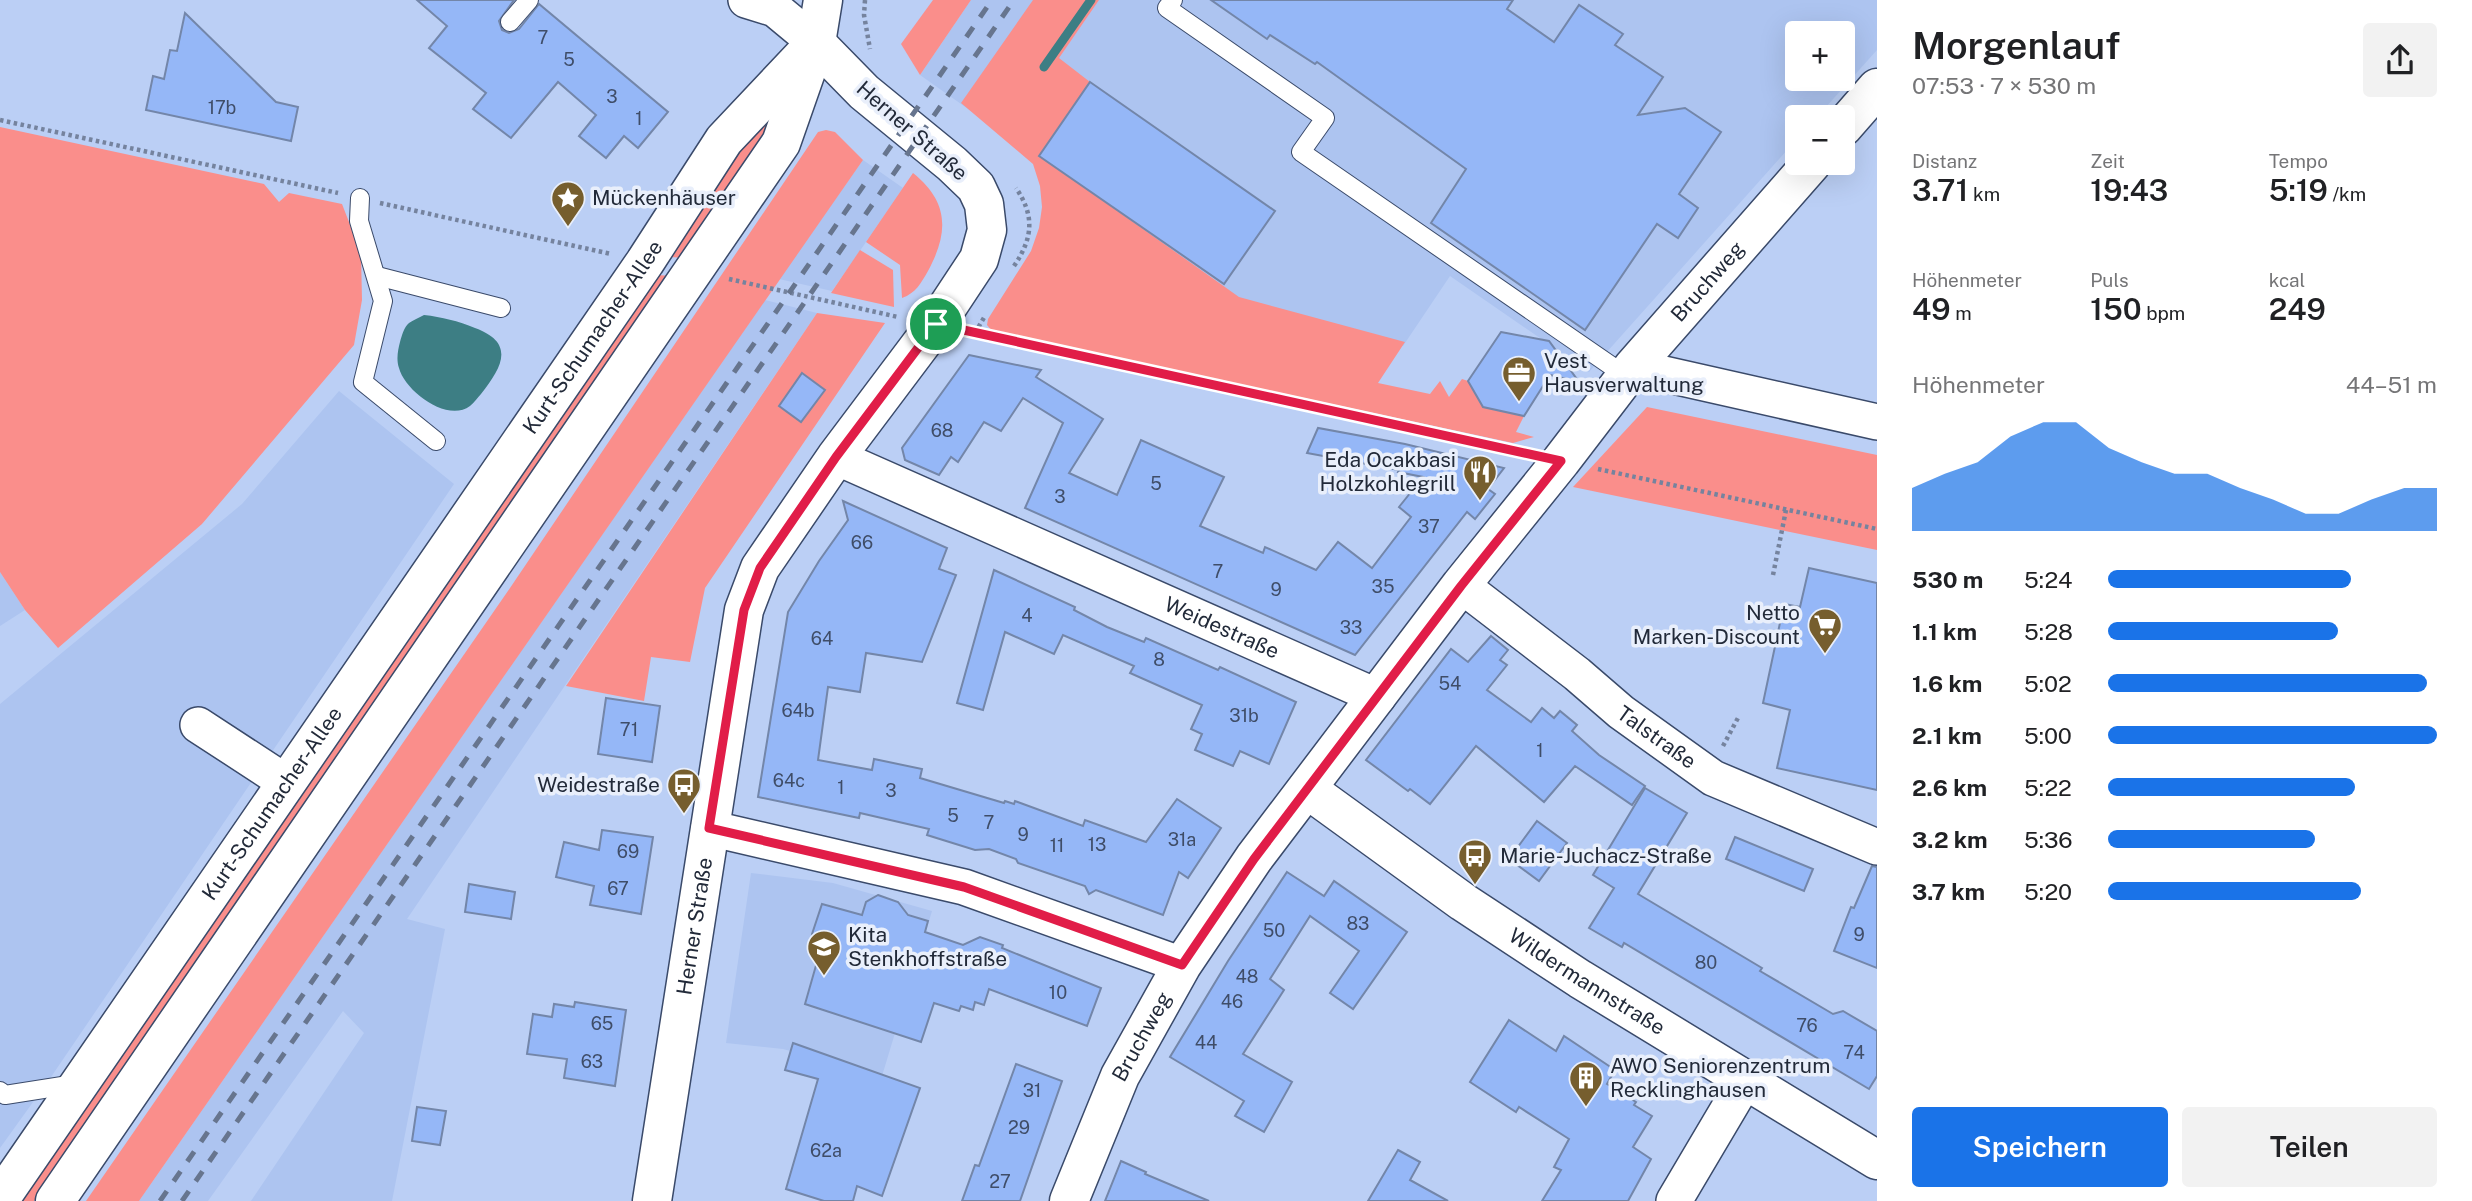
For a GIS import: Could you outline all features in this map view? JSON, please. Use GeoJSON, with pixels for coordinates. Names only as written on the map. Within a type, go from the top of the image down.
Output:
{"type":"FeatureCollection","features":[{"type":"Feature","properties":{"kind":"main road"},"geometry":{"type":"LineString","coordinates":[[816,43],[822,0]]}},
{"type":"Feature","properties":{"kind":"main road","name":"Kurt-Schumacher-Allee"},"geometry":{"type":"LineString","coordinates":[[0,1199],[645,262],[724,140],[816,43]]}},
{"type":"Feature","properties":{"kind":"main road","name":"Kurt-Schumacher-Allee"},"geometry":{"type":"LineString","coordinates":[[55,1201],[782,143],[816,43]]}},
{"type":"Feature","properties":{"kind":"main road","name":"Herner Straße"},"geometry":{"type":"LineString","coordinates":[[652,1201],[744,610],[760,568],[836,457],[936,324],[978,259],[987,230],[984,204],[976,187],[864,92],[816,43]]}},
{"type":"Feature","properties":{"kind":"main road"},"geometry":{"type":"LineString","coordinates":[[1855,113],[1877,88]]}},
{"type":"Feature","properties":{"kind":"main road","name":"Bruchweg"},"geometry":{"type":"LineString","coordinates":[[1069,1201],[1120,1076],[1182,965],[1254,859],[1461,586],[1629,372],[1801,175]]}},
{"type":"Feature","properties":{"kind":"main road","name":"Wildermannstraße"},"geometry":{"type":"LineString","coordinates":[[1307,789],[1484,916],[1580,979],[1877,1160]]}},
{"type":"Feature","properties":{"kind":"street"},"geometry":{"type":"LineString","coordinates":[[746,0],[775,9],[816,43]]}},
{"type":"Feature","properties":{"kind":"street"},"geometry":{"type":"LineString","coordinates":[[1629,372],[1877,422]]}},
{"type":"Feature","properties":{"kind":"street","name":"Weidestraße"},"geometry":{"type":"LineString","coordinates":[[836,457],[1378,696]]}},
{"type":"Feature","properties":{"kind":"street","name":"Talstraße"},"geometry":{"type":"LineString","coordinates":[[1461,586],[1577,674],[1621,712],[1713,779],[1877,848]]}},
{"type":"Feature","properties":{"kind":"street"},"geometry":{"type":"LineString","coordinates":[[198,725],[287,783]]}},
{"type":"Feature","properties":{"kind":"street"},"geometry":{"type":"LineString","coordinates":[[709,828],[964,887],[1182,965]]}},
{"type":"Feature","properties":{"kind":"street"},"geometry":{"type":"LineString","coordinates":[[1674,1201],[1745,1081]]}},
{"type":"Feature","properties":{"kind":"lane"},"geometry":{"type":"LineString","coordinates":[[510,22],[529,0]]}},
{"type":"Feature","properties":{"kind":"lane"},"geometry":{"type":"LineString","coordinates":[[1173,0],[1167,8],[1325,118],[1301,152],[1629,372]]}},
{"type":"Feature","properties":{"kind":"lane"},"geometry":{"type":"LineString","coordinates":[[360,198],[359,221],[383,301],[363,382],[436,442]]}},
{"type":"Feature","properties":{"kind":"lane"},"geometry":{"type":"LineString","coordinates":[[377,276],[501,308]]}},
{"type":"Feature","properties":{"kind":"lane"},"geometry":{"type":"LineString","coordinates":[[2,1096],[82,1083]]}},
{"type":"Feature","properties":{"kind":"path"},"geometry":{"type":"LineString","coordinates":[[0,120],[645,262]]}},
{"type":"Feature","properties":{"kind":"path"},"geometry":{"type":"LineString","coordinates":[[692,271],[1877,530]]}},
{"type":"Feature","properties":{"kind":"path"},"geometry":{"type":"LineString","coordinates":[[1773,575],[1786,510]]}},
{"type":"Feature","properties":{"kind":"shaded area"},"geometry":{"type":"Polygon","coordinates":[[[933,0],[971,0],[920,75],[901,44],[933,0]]]}},
{"type":"Feature","properties":{"kind":"shaded area"},"geometry":{"type":"Polygon","coordinates":[[[971,0],[1877,0],[1877,50],[1855,75],[1855,21],[1785,21],[1785,91],[1840,91],[1828,105],[1785,105],[1785,152],[1589,372],[1450,276],[1403,346],[1240,301],[920,75],[971,0]]]}},
{"type":"Feature","properties":{"kind":"shaded area"},"geometry":{"type":"Polygon","coordinates":[[[1033,0],[1099,0],[1059,58],[1090,82],[1040,156],[1239,297],[1405,342],[1378,383],[1430,394],[1440,381],[1449,397],[1462,379],[1468,381],[1483,407],[1524,416],[1516,432],[1534,437],[1513,443],[992,331],[987,325],[988,319],[1031,251],[1039,228],[1042,207],[1040,186],[1033,164],[961,103],[1033,0]]]}},
{"type":"Feature","properties":{"kind":"shaded area"},"geometry":{"type":"Polygon","coordinates":[[[772,103],[773,122],[684,258],[670,257],[772,103]]]}},
{"type":"Feature","properties":{"kind":"shaded area"},"geometry":{"type":"Polygon","coordinates":[[[0,127],[264,184],[279,202],[289,193],[342,204],[361,253],[362,300],[354,345],[202,524],[58,648],[25,610],[0,572],[0,127]]]}},
{"type":"Feature","properties":{"kind":"shaded area"},"geometry":{"type":"Polygon","coordinates":[[[818,132],[835,132],[863,160],[139,1201],[86,1201],[510,588],[818,132]]]}},
{"type":"Feature","properties":{"kind":"shaded area"},"geometry":{"type":"Polygon","coordinates":[[[863,160],[903,188],[832,291],[779,279],[863,160]]]}},
{"type":"Feature","properties":{"kind":"shaded area"},"geometry":{"type":"Polygon","coordinates":[[[913,173],[925,184],[939,206],[942,230],[935,257],[925,275],[915,290],[902,298],[900,265],[866,242],[913,173]]]}},
{"type":"Feature","properties":{"kind":"shaded area"},"geometry":{"type":"Polygon","coordinates":[[[860,250],[893,270],[894,307],[831,293],[860,250]]]}},
{"type":"Feature","properties":{"kind":"shaded area"},"geometry":{"type":"Polygon","coordinates":[[[657,275],[672,276],[34,1201],[18,1201],[657,275]]]}},
{"type":"Feature","properties":{"kind":"shaded area"},"geometry":{"type":"Polygon","coordinates":[[[765,300],[817,313],[407,919],[445,929],[392,1201],[251,1201],[364,1033],[343,1011],[208,1201],[139,1201],[765,300]]]}},
{"type":"Feature","properties":{"kind":"shaded area"},"geometry":{"type":"Polygon","coordinates":[[[817,313],[885,323],[705,588],[690,662],[651,657],[644,701],[566,686],[817,313]]]}},
{"type":"Feature","properties":{"kind":"shaded area"},"geometry":{"type":"Polygon","coordinates":[[[424,315],[475,328],[488,334],[500,348],[501,356],[495,374],[470,406],[461,410],[439,408],[418,395],[403,377],[399,368],[398,351],[404,329],[424,315]]]}},
{"type":"Feature","properties":{"kind":"shaded area"},"geometry":{"type":"Polygon","coordinates":[[[339,391],[454,484],[0,1148],[0,704],[242,504],[339,391]]]}},
{"type":"Feature","properties":{"kind":"shaded area"},"geometry":{"type":"Polygon","coordinates":[[[1647,407],[1877,455],[1877,550],[1573,487],[1647,407]]]}},
{"type":"Feature","properties":{"kind":"shaded area"},"geometry":{"type":"Polygon","coordinates":[[[0,572],[25,610],[0,626],[0,572]]]}},
{"type":"Feature","properties":{"kind":"shaded area","name":"Kita Stenkhoffstraße"},"geometry":{"type":"Polygon","coordinates":[[[751,873],[833,883],[932,911],[882,1076],[783,1049],[726,1043],[751,873]]]}},
{"type":"Feature","properties":{"kind":"building"},"geometry":{"type":"Polygon","coordinates":[[[417,0],[514,0],[499,21],[502,30],[509,33],[519,29],[539,4],[668,112],[638,148],[624,136],[606,158],[579,136],[596,115],[558,82],[511,138],[473,109],[486,93],[429,48],[447,26],[417,0]]]}},
{"type":"Feature","properties":{"kind":"building"},"geometry":{"type":"Polygon","coordinates":[[[1211,0],[1513,0],[1507,9],[1554,42],[1579,5],[1623,34],[1615,45],[1663,77],[1638,115],[1685,108],[1721,132],[1679,194],[1698,208],[1678,238],[1657,224],[1585,330],[1431,223],[1466,169],[1317,62],[1315,64],[1270,35],[1267,39],[1211,0]]]}},
{"type":"Feature","properties":{"kind":"building"},"geometry":{"type":"Polygon","coordinates":[[[185,13],[276,102],[298,107],[291,141],[146,110],[153,76],[164,79],[170,50],[177,51],[185,13]]]}},
{"type":"Feature","properties":{"kind":"building"},"geometry":{"type":"Polygon","coordinates":[[[1090,82],[1275,211],[1224,284],[1039,156],[1090,82]]]}},
{"type":"Feature","properties":{"kind":"building"},"geometry":{"type":"Polygon","coordinates":[[[1501,332],[1549,341],[1579,382],[1550,375],[1524,416],[1483,407],[1468,381],[1501,332]]]}},
{"type":"Feature","properties":{"kind":"building"},"geometry":{"type":"Polygon","coordinates":[[[969,355],[1041,370],[1036,377],[1103,419],[1069,473],[1117,495],[1141,440],[1224,477],[1200,526],[1263,553],[1265,547],[1316,570],[1338,542],[1372,568],[1411,517],[1399,507],[1423,477],[1307,453],[1318,428],[1405,444],[1504,468],[1488,489],[1495,494],[1475,519],[1467,512],[1355,655],[1025,508],[1063,423],[1023,398],[1001,431],[984,422],[958,462],[951,457],[939,475],[905,460],[902,448],[969,355]]]}},
{"type":"Feature","properties":{"kind":"building"},"geometry":{"type":"Polygon","coordinates":[[[802,373],[825,390],[801,422],[779,406],[802,373]]]}},
{"type":"Feature","properties":{"kind":"building"},"geometry":{"type":"Polygon","coordinates":[[[843,501],[947,548],[939,569],[956,575],[922,662],[866,653],[860,692],[828,687],[818,760],[872,770],[874,759],[922,769],[920,778],[1004,803],[1014,804],[1015,801],[1083,826],[1085,820],[1146,842],[1177,799],[1221,828],[1188,878],[1179,872],[1163,915],[1096,890],[1089,894],[1085,886],[1018,863],[1016,859],[989,849],[975,850],[927,835],[929,829],[860,813],[859,818],[758,797],[788,612],[848,520],[843,501]]]}},
{"type":"Feature","properties":{"kind":"building","name":"Netto Marken-Discount"},"geometry":{"type":"Polygon","coordinates":[[[1809,568],[1877,583],[1877,790],[1777,768],[1790,710],[1763,703],[1784,604],[1800,607],[1809,568]]]}},
{"type":"Feature","properties":{"kind":"building"},"geometry":{"type":"Polygon","coordinates":[[[994,570],[1075,607],[1074,610],[1107,627],[1144,642],[1146,638],[1218,670],[1220,667],[1296,702],[1269,764],[1240,751],[1233,766],[1195,750],[1202,734],[1191,729],[1202,705],[1130,673],[1134,666],[1063,635],[1054,654],[1005,632],[983,710],[957,703],[994,570]]]}},
{"type":"Feature","properties":{"kind":"building"},"geometry":{"type":"Polygon","coordinates":[[[1491,636],[1508,650],[1500,660],[1507,665],[1487,690],[1531,722],[1542,708],[1554,718],[1560,711],[1577,725],[1572,731],[1599,755],[1645,786],[1632,805],[1575,766],[1544,802],[1476,746],[1430,804],[1366,760],[1451,649],[1468,662],[1491,636]]]}},
{"type":"Feature","properties":{"kind":"building"},"geometry":{"type":"Polygon","coordinates":[[[606,698],[660,706],[652,762],[598,754],[606,698]]]}},
{"type":"Feature","properties":{"kind":"building"},"geometry":{"type":"Polygon","coordinates":[[[1645,788],[1687,813],[1638,894],[1833,1014],[1843,1011],[1877,1031],[1877,1076],[1869,1089],[1624,943],[1622,947],[1589,928],[1614,888],[1593,875],[1645,788]]]}},
{"type":"Feature","properties":{"kind":"building"},"geometry":{"type":"Polygon","coordinates":[[[1537,821],[1567,843],[1539,881],[1509,859],[1537,821]]]}},
{"type":"Feature","properties":{"kind":"building"},"geometry":{"type":"Polygon","coordinates":[[[602,830],[653,837],[641,914],[590,905],[594,886],[556,877],[564,842],[599,850],[602,830]]]}},
{"type":"Feature","properties":{"kind":"building"},"geometry":{"type":"Polygon","coordinates":[[[1735,837],[1813,869],[1804,891],[1726,859],[1735,837]]]}},
{"type":"Feature","properties":{"kind":"building"},"geometry":{"type":"Polygon","coordinates":[[[1872,866],[1877,867],[1877,968],[1834,951],[1851,907],[1854,908],[1872,866]]]}},
{"type":"Feature","properties":{"kind":"building"},"geometry":{"type":"Polygon","coordinates":[[[1287,872],[1324,896],[1334,881],[1407,932],[1353,1009],[1330,993],[1359,951],[1310,916],[1270,979],[1284,990],[1243,1054],[1292,1082],[1264,1132],[1235,1116],[1244,1101],[1170,1057],[1228,961],[1287,872]]]}},
{"type":"Feature","properties":{"kind":"building"},"geometry":{"type":"Polygon","coordinates":[[[469,884],[515,892],[511,919],[465,912],[469,884]]]}},
{"type":"Feature","properties":{"kind":"building"},"geometry":{"type":"Polygon","coordinates":[[[878,895],[898,902],[908,915],[928,921],[925,932],[963,945],[980,937],[1101,988],[1087,1026],[989,989],[984,1005],[975,1002],[973,1010],[961,1006],[959,1011],[934,1003],[921,1042],[805,1004],[821,948],[812,934],[822,904],[862,915],[866,902],[878,895]]]}},
{"type":"Feature","properties":{"kind":"building"},"geometry":{"type":"Polygon","coordinates":[[[575,1002],[626,1010],[615,1086],[564,1078],[567,1059],[527,1054],[533,1014],[552,1017],[554,1004],[574,1007],[575,1002]]]}},
{"type":"Feature","properties":{"kind":"building","name":"AWO Seniorenzentrum Recklinghausen"},"geometry":{"type":"Polygon","coordinates":[[[1509,1020],[1556,1051],[1564,1036],[1615,1070],[1607,1084],[1636,1102],[1634,1105],[1652,1116],[1633,1147],[1651,1159],[1628,1201],[1542,1201],[1561,1170],[1554,1167],[1569,1139],[1519,1107],[1516,1112],[1470,1082],[1509,1020]]]}},
{"type":"Feature","properties":{"kind":"building"},"geometry":{"type":"Polygon","coordinates":[[[793,1043],[920,1088],[882,1196],[857,1186],[853,1201],[824,1201],[786,1189],[818,1079],[785,1070],[793,1043]]]}},
{"type":"Feature","properties":{"kind":"building"},"geometry":{"type":"Polygon","coordinates":[[[1016,1064],[1062,1081],[1020,1201],[962,1201],[975,1165],[979,1166],[1016,1064]]]}},
{"type":"Feature","properties":{"kind":"building"},"geometry":{"type":"Polygon","coordinates":[[[417,1107],[446,1111],[440,1145],[412,1141],[417,1107]]]}},
{"type":"Feature","properties":{"kind":"building"},"geometry":{"type":"Polygon","coordinates":[[[1398,1150],[1420,1162],[1410,1180],[1448,1201],[1368,1201],[1398,1150]]]}},
{"type":"Feature","properties":{"kind":"building"},"geometry":{"type":"Polygon","coordinates":[[[1121,1161],[1146,1172],[1145,1174],[1209,1201],[1105,1201],[1121,1161]]]}},
{"type":"Feature","properties":{"kind":"waterway"},"geometry":{"type":"LineString","coordinates":[[1044,67],[1091,0]]}},
{"type":"Feature","properties":{"kind":"railway"},"geometry":{"type":"LineString","coordinates":[[160,1201],[992,0]]}},
{"type":"Feature","properties":{"kind":"railway"},"geometry":{"type":"LineString","coordinates":[[182,1201],[1014,0]]}},
{"type":"Feature","properties":{"kind":"place","name":"Mückenhäuser"},"geometry":{"type":"Point","coordinates":[568,228]}},
{"type":"Feature","properties":{"kind":"place","name":"Vest Hausverwaltung"},"geometry":{"type":"Point","coordinates":[1519,403]}},
{"type":"Feature","properties":{"kind":"place","name":"Eda Ocakbasi Holzkohlegrill"},"geometry":{"type":"Point","coordinates":[1480,502]}},
{"type":"Feature","properties":{"kind":"place","name":"Netto Marken-Discount"},"geometry":{"type":"Point","coordinates":[1825,655]}},
{"type":"Feature","properties":{"kind":"place","name":"Weidestraße"},"geometry":{"type":"Point","coordinates":[684,815]}},
{"type":"Feature","properties":{"kind":"place","name":"Marie-Juchacz-Straße"},"geometry":{"type":"Point","coordinates":[1475,886]}},
{"type":"Feature","properties":{"kind":"place","name":"Kita Stenkhoffstraße"},"geometry":{"type":"Point","coordinates":[824,977]}},
{"type":"Feature","properties":{"kind":"place","name":"AWO Seniorenzentrum Recklinghausen"},"geometry":{"type":"Point","coordinates":[1586,1108]}},
{"type":"Feature","properties":{"kind":"route"},"geometry":{"type":"LineString","coordinates":[[936,324],[1561,461],[1461,586],[1254,859],[1182,965],[964,887],[709,828],[744,610],[760,568],[836,457],[936,324]]}}]}
